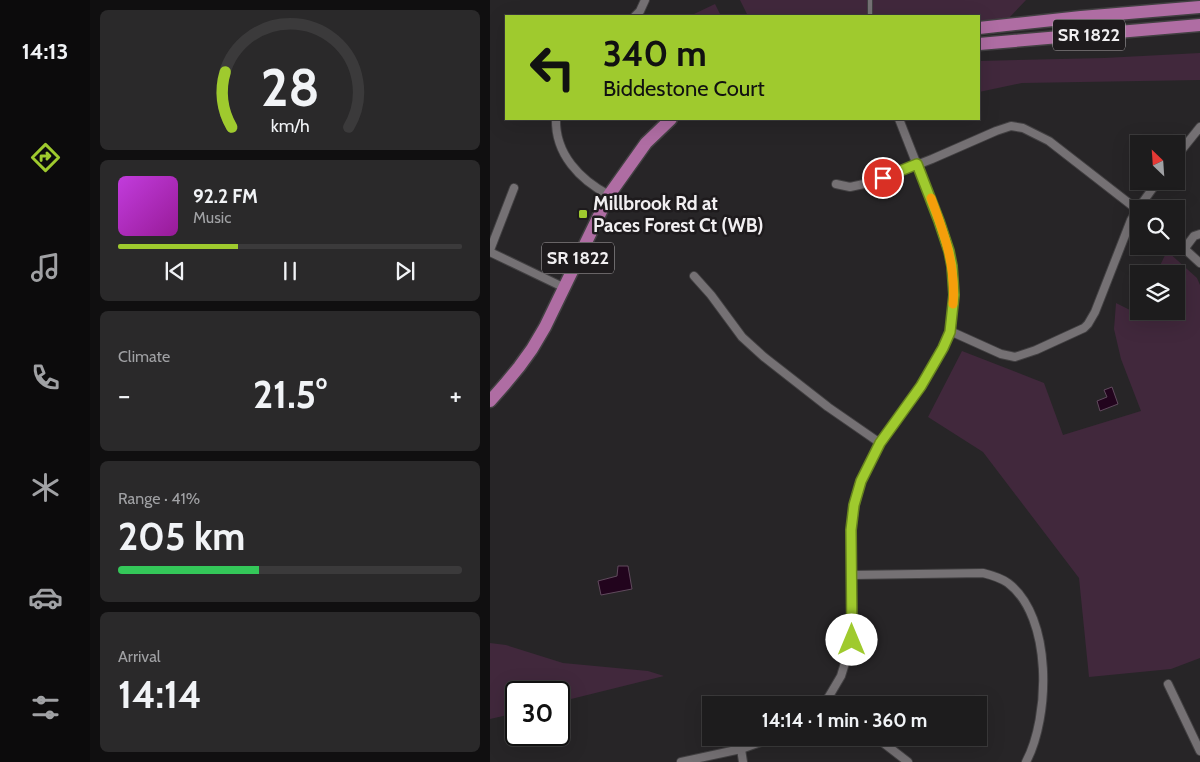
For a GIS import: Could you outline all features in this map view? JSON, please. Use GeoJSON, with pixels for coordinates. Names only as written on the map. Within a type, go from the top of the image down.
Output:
{"type":"FeatureCollection","features":[{"type":"Feature","properties":{"kind":"main road","name":"SR 1822"},"geometry":{"type":"LineString","coordinates":[[980,28],[1200,7]]}},
{"type":"Feature","properties":{"kind":"main road","name":"SR 1822"},"geometry":{"type":"LineString","coordinates":[[980,44],[1200,25]]}},
{"type":"Feature","properties":{"kind":"main road","name":"SR 1822"},"geometry":{"type":"LineString","coordinates":[[490,401],[506,384],[545,327],[609,195],[646,144],[670,120]]}},
{"type":"Feature","properties":{"kind":"street"},"geometry":{"type":"LineString","coordinates":[[636,15],[645,0]]}},
{"type":"Feature","properties":{"kind":"street"},"geometry":{"type":"LineString","coordinates":[[556,120],[559,144],[566,158],[577,172],[594,188],[609,195]]}},
{"type":"Feature","properties":{"kind":"street"},"geometry":{"type":"LineString","coordinates":[[829,696],[841,676],[852,640],[851,530],[854,505],[861,481],[880,443],[921,386],[950,332],[954,295],[953,272],[949,251],[899,120]]}},
{"type":"Feature","properties":{"kind":"street"},"geometry":{"type":"LineString","coordinates":[[836,184],[850,187],[872,182],[1011,126],[1023,128],[1049,141],[1130,204]]}},
{"type":"Feature","properties":{"kind":"street"},"geometry":{"type":"LineString","coordinates":[[1185,146],[1200,128]]}},
{"type":"Feature","properties":{"kind":"street"},"geometry":{"type":"LineString","coordinates":[[514,188],[490,251],[564,288]]}},
{"type":"Feature","properties":{"kind":"street"},"geometry":{"type":"LineString","coordinates":[[950,332],[1001,354],[1015,357],[1036,350],[1084,328],[1094,312],[1130,224]]}},
{"type":"Feature","properties":{"kind":"street"},"geometry":{"type":"LineString","coordinates":[[1200,234],[1194,236],[1185,248],[1200,263]]}},
{"type":"Feature","properties":{"kind":"street"},"geometry":{"type":"LineString","coordinates":[[694,276],[711,295],[742,337],[764,357],[828,407],[880,443]]}},
{"type":"Feature","properties":{"kind":"street"},"geometry":{"type":"LineString","coordinates":[[852,575],[983,573],[996,576],[1008,583],[1017,592],[1034,619],[1042,652],[1043,678],[1040,715],[1037,735],[1026,762]]}},
{"type":"Feature","properties":{"kind":"street"},"geometry":{"type":"LineString","coordinates":[[1168,684],[1200,751]]}},
{"type":"Feature","properties":{"kind":"street"},"geometry":{"type":"LineString","coordinates":[[681,762],[749,746]]}},
{"type":"Feature","properties":{"kind":"street"},"geometry":{"type":"LineString","coordinates":[[888,746],[908,762]]}},
{"type":"Feature","properties":{"kind":"street"},"geometry":{"type":"LineString","coordinates":[[741,749],[743,762]]}},
{"type":"Feature","properties":{"kind":"lane"},"geometry":{"type":"LineString","coordinates":[[870,0],[870,15]]}},
{"type":"Feature","properties":{"kind":"shaded area"},"geometry":{"type":"Polygon","coordinates":[[[740,0],[1026,0],[1009,18],[980,21],[980,15],[748,15],[740,0]]]}},
{"type":"Feature","properties":{"kind":"shaded area"},"geometry":{"type":"Polygon","coordinates":[[[715,4],[720,15],[694,15],[715,4]]]}},
{"type":"Feature","properties":{"kind":"shaded area"},"geometry":{"type":"Polygon","coordinates":[[[1200,53],[1200,80],[1022,83],[980,92],[980,61],[1104,58],[1200,53]]]}},
{"type":"Feature","properties":{"kind":"shaded area"},"geometry":{"type":"Polygon","coordinates":[[[1165,255],[1171,255],[1183,265],[1160,265],[1165,255]]]}},
{"type":"Feature","properties":{"kind":"shaded area"},"geometry":{"type":"Polygon","coordinates":[[[1185,267],[1197,278],[1200,285],[1200,658],[1171,669],[1089,677],[1079,578],[983,452],[928,417],[962,351],[1044,383],[1063,435],[1141,411],[1121,359],[1114,329],[1116,303],[1130,310],[1130,320],[1185,320],[1185,267]]]}},
{"type":"Feature","properties":{"kind":"shaded area"},"geometry":{"type":"Polygon","coordinates":[[[1112,387],[1118,404],[1100,411],[1097,401],[1107,397],[1104,390],[1112,387]]]}},
{"type":"Feature","properties":{"kind":"shaded area"},"geometry":{"type":"Polygon","coordinates":[[[618,566],[628,566],[632,589],[601,595],[598,581],[617,576],[618,566]]]}},
{"type":"Feature","properties":{"kind":"shaded area"},"geometry":{"type":"Polygon","coordinates":[[[490,643],[506,645],[563,663],[648,671],[664,676],[570,699],[570,681],[505,681],[505,716],[490,719],[490,643]]]}},
{"type":"Feature","properties":{"kind":"slow traffic"},"geometry":{"type":"LineString","coordinates":[[931,198],[949,251],[953,279],[953,304]]}},
{"type":"Feature","properties":{"kind":"place","name":"Millbrook Rd at Paces Forest Ct (WB)"},"geometry":{"type":"Point","coordinates":[583,214]}},
{"type":"Feature","properties":{"kind":"route"},"geometry":{"type":"LineString","coordinates":[[852,640],[851,530],[854,505],[861,481],[880,443],[921,386],[943,348],[950,332],[954,295],[949,251],[917,164],[883,178]]}}]}
